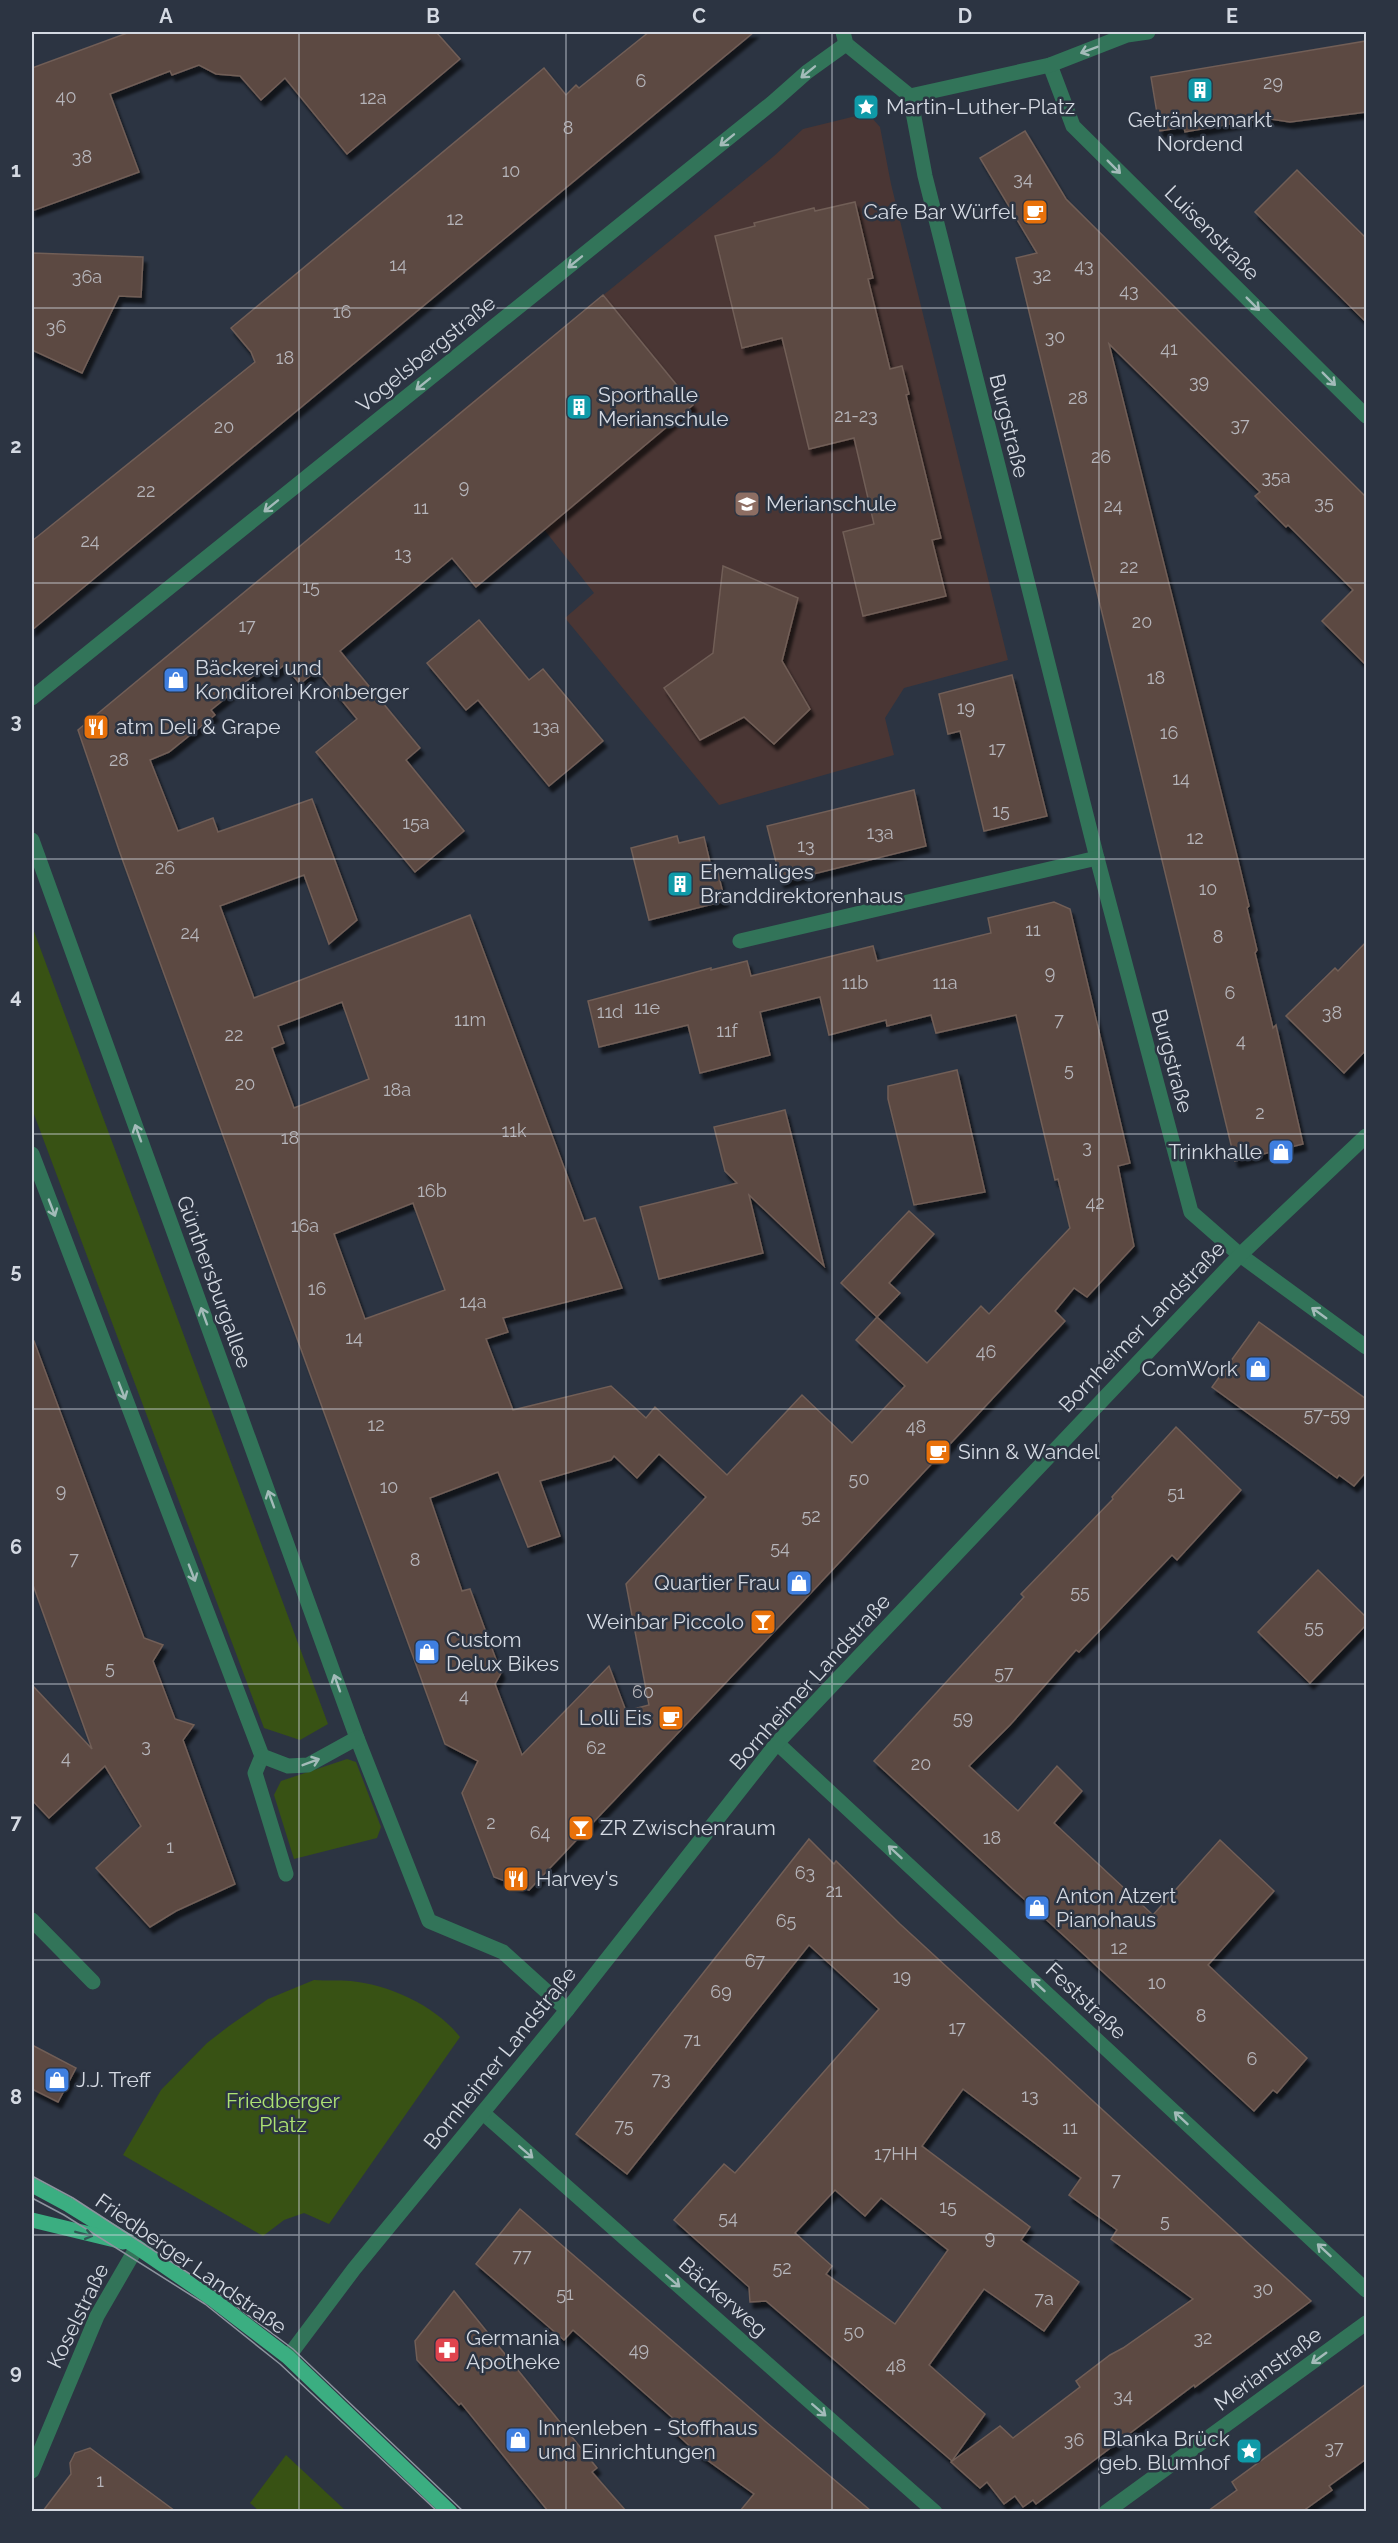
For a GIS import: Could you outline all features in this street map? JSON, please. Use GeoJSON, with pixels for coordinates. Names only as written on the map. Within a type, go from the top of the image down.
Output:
{"type":"FeatureCollection","features":[{"type":"Feature","properties":{"kind":"main road","name":"Friedberger Landstraße"},"geometry":{"type":"LineString","coordinates":[[32,2185],[137,2247],[211,2298],[288,2357],[450,2511]]}},
{"type":"Feature","properties":{"kind":"main road"},"geometry":{"type":"LineString","coordinates":[[32,2220],[137,2247]]}},
{"type":"Feature","properties":{"kind":"street"},"geometry":{"type":"LineString","coordinates":[[844,38],[910,96],[1050,65],[1127,35],[1148,32]]}},
{"type":"Feature","properties":{"kind":"street","name":"Vogelsbergstraße"},"geometry":{"type":"LineString","coordinates":[[32,698],[772,103],[844,38]]}},
{"type":"Feature","properties":{"kind":"street","name":"Luisenstraße"},"geometry":{"type":"LineString","coordinates":[[1050,65],[1072,126],[1366,416]]}},
{"type":"Feature","properties":{"kind":"street","name":"Burgstraße"},"geometry":{"type":"LineString","coordinates":[[910,96],[928,188],[1097,858],[1191,1212],[1240,1255],[1366,1347]]}},
{"type":"Feature","properties":{"kind":"street","name":"Günthersburgallee"},"geometry":{"type":"LineString","coordinates":[[32,840],[357,1738],[429,1921],[503,1952],[567,2010]]}},
{"type":"Feature","properties":{"kind":"street"},"geometry":{"type":"LineString","coordinates":[[740,941],[1097,858]]}},
{"type":"Feature","properties":{"kind":"street","name":"Bornheimer Landstraße"},"geometry":{"type":"LineString","coordinates":[[288,2357],[354,2269],[567,2010],[777,1743],[1240,1255],[1366,1136]]}},
{"type":"Feature","properties":{"kind":"street"},"geometry":{"type":"LineString","coordinates":[[32,1154],[262,1756],[255,1773],[286,1874]]}},
{"type":"Feature","properties":{"kind":"street"},"geometry":{"type":"LineString","coordinates":[[262,1756],[288,1766],[308,1765],[357,1738]]}},
{"type":"Feature","properties":{"kind":"street","name":"Feststraße"},"geometry":{"type":"LineString","coordinates":[[777,1743],[1366,2290]]}},
{"type":"Feature","properties":{"kind":"street"},"geometry":{"type":"LineString","coordinates":[[33,1922],[93,1982]]}},
{"type":"Feature","properties":{"kind":"street","name":"Bäckerweg"},"geometry":{"type":"LineString","coordinates":[[483,2113],[935,2511]]}},
{"type":"Feature","properties":{"kind":"street","name":"Koselstraße"},"geometry":{"type":"LineString","coordinates":[[32,2471],[97,2316],[137,2247]]}},
{"type":"Feature","properties":{"kind":"street","name":"Merianstraße"},"geometry":{"type":"LineString","coordinates":[[1106,2511],[1366,2324]]}},
{"type":"Feature","properties":{"kind":"shaded area","name":"Merianschule"},"geometry":{"type":"Polygon","coordinates":[[[860,115],[872,118],[880,127],[891,184],[1008,660],[904,688],[885,718],[894,755],[719,805],[565,618],[594,593],[455,416],[774,156],[803,129],[860,115]]]}},
{"type":"Feature","properties":{"kind":"green space"},"geometry":{"type":"Polygon","coordinates":[[[32,926],[328,1724],[300,1740],[264,1728],[32,1109],[32,926]]]}},
{"type":"Feature","properties":{"kind":"green space"},"geometry":{"type":"Polygon","coordinates":[[[347,1759],[356,1762],[381,1827],[377,1838],[294,1859],[274,1795],[281,1781],[347,1759]]]}},
{"type":"Feature","properties":{"kind":"green space","name":"Friedberger Platz"},"geometry":{"type":"Polygon","coordinates":[[[314,1980],[366,1983],[396,1992],[438,2016],[460,2037],[329,2224],[304,2213],[284,2220],[263,2236],[123,2155],[161,2090],[207,2043],[268,1999],[314,1980]]]}},
{"type":"Feature","properties":{"kind":"green space"},"geometry":{"type":"Polygon","coordinates":[[[286,2455],[346,2511],[259,2511],[250,2503],[286,2455]]]}},
{"type":"Feature","properties":{"kind":"building"},"geometry":{"type":"Polygon","coordinates":[[[130,32],[436,32],[460,59],[347,154],[285,78],[261,100],[240,76],[216,74],[199,65],[172,75],[170,71],[110,94],[139,172],[32,211],[32,68],[130,32]]]}},
{"type":"Feature","properties":{"kind":"building"},"geometry":{"type":"Polygon","coordinates":[[[649,32],[754,32],[32,630],[32,541],[255,362],[251,352],[231,328],[544,68],[566,95],[576,85],[579,88],[649,32]]]}},
{"type":"Feature","properties":{"kind":"building"},"geometry":{"type":"Polygon","coordinates":[[[1366,41],[1366,112],[1290,122],[1264,118],[1185,132],[1184,127],[1160,131],[1151,77],[1366,41]]]}},
{"type":"Feature","properties":{"kind":"building"},"geometry":{"type":"Polygon","coordinates":[[[1025,131],[1066,199],[1366,497],[1366,665],[1322,621],[1353,590],[1288,525],[1286,527],[1255,496],[1260,492],[1109,344],[1237,856],[1249,906],[1247,908],[1257,950],[1255,953],[1273,1028],[1276,1025],[1303,1144],[1235,1161],[1016,258],[1037,253],[980,158],[1025,131]]]}},
{"type":"Feature","properties":{"kind":"building"},"geometry":{"type":"Polygon","coordinates":[[[1297,170],[1366,238],[1366,322],[1255,212],[1297,170]]]}},
{"type":"Feature","properties":{"kind":"building"},"geometry":{"type":"Polygon","coordinates":[[[855,202],[873,278],[868,279],[890,369],[902,366],[909,394],[906,395],[941,538],[932,540],[946,596],[863,616],[843,532],[874,524],[854,438],[809,449],[782,338],[742,348],[715,236],[755,226],[754,223],[814,208],[815,211],[855,202]]]}},
{"type":"Feature","properties":{"kind":"building"},"geometry":{"type":"Polygon","coordinates":[[[32,253],[143,257],[141,297],[119,296],[82,373],[32,350],[32,253]]]}},
{"type":"Feature","properties":{"kind":"building"},"geometry":{"type":"Polygon","coordinates":[[[603,295],[693,405],[476,587],[452,558],[340,651],[420,748],[406,760],[464,831],[415,872],[316,752],[357,719],[317,670],[300,684],[284,665],[271,676],[264,667],[211,710],[215,715],[169,752],[150,760],[178,831],[213,818],[218,832],[312,799],[357,920],[329,944],[304,875],[220,906],[254,998],[470,915],[584,1221],[595,1218],[622,1288],[503,1318],[508,1332],[486,1339],[513,1410],[611,1386],[646,1418],[655,1407],[727,1475],[802,1395],[852,1443],[905,1386],[856,1340],[877,1317],[927,1363],[981,1306],[989,1314],[1070,1228],[1058,1179],[1055,1180],[1016,1015],[936,1033],[931,1015],[887,1026],[886,1020],[829,1035],[820,997],[760,1012],[770,1055],[700,1073],[688,1025],[599,1047],[588,1001],[711,968],[711,970],[747,961],[751,976],[873,946],[877,961],[991,933],[988,918],[1054,902],[1070,909],[1130,1163],[1118,1166],[1134,1246],[1087,1297],[1074,1288],[1055,1311],[1065,1321],[529,1890],[494,1877],[462,1793],[478,1761],[445,1744],[120,853],[78,730],[603,295]],[[342,1002],[278,1026],[284,1043],[272,1048],[294,1108],[369,1079],[342,1002]],[[413,1203],[334,1234],[365,1319],[445,1290],[413,1203]],[[659,1454],[637,1478],[614,1456],[611,1460],[540,1481],[560,1536],[528,1547],[498,1472],[430,1498],[462,1591],[470,1589],[501,1673],[495,1684],[522,1755],[609,1666],[626,1711],[649,1705],[626,1584],[706,1497],[659,1454]]]}},
{"type":"Feature","properties":{"kind":"building"},"geometry":{"type":"Polygon","coordinates":[[[723,566],[798,598],[782,661],[810,709],[774,744],[744,717],[700,740],[664,688],[713,653],[723,566]]]}},
{"type":"Feature","properties":{"kind":"building"},"geometry":{"type":"Polygon","coordinates":[[[479,620],[529,680],[543,669],[603,741],[549,786],[478,700],[466,710],[427,663],[479,620]]]}},
{"type":"Feature","properties":{"kind":"building"},"geometry":{"type":"Polygon","coordinates":[[[1012,675],[1047,816],[984,831],[960,731],[948,734],[939,694],[1012,675]]]}},
{"type":"Feature","properties":{"kind":"building"},"geometry":{"type":"Polygon","coordinates":[[[914,790],[926,846],[781,882],[767,826],[914,790]]]}},
{"type":"Feature","properties":{"kind":"building","name":"Ehemaliges Branddirektorenhaus"},"geometry":{"type":"Polygon","coordinates":[[[677,836],[679,843],[704,837],[712,871],[717,869],[725,901],[649,920],[631,848],[677,836]]]}},
{"type":"Feature","properties":{"kind":"building"},"geometry":{"type":"Polygon","coordinates":[[[1366,942],[1366,1050],[1344,1073],[1286,1016],[1335,968],[1338,971],[1366,942]]]}},
{"type":"Feature","properties":{"kind":"building"},"geometry":{"type":"Polygon","coordinates":[[[957,1070],[985,1192],[914,1205],[888,1099],[888,1086],[957,1070]]]}},
{"type":"Feature","properties":{"kind":"building"},"geometry":{"type":"Polygon","coordinates":[[[785,1110],[824,1266],[749,1195],[763,1253],[659,1279],[640,1207],[737,1183],[725,1171],[714,1127],[785,1110]]]}},
{"type":"Feature","properties":{"kind":"building"},"geometry":{"type":"Polygon","coordinates":[[[909,1211],[934,1234],[889,1283],[900,1293],[877,1317],[841,1283],[909,1211]]]}},
{"type":"Feature","properties":{"kind":"building"},"geometry":{"type":"Polygon","coordinates":[[[1259,1322],[1366,1399],[1366,1472],[1354,1486],[1339,1475],[1337,1478],[1212,1387],[1259,1322]]]}},
{"type":"Feature","properties":{"kind":"building"},"geometry":{"type":"Polygon","coordinates":[[[32,1341],[34,1341],[144,1638],[163,1645],[153,1661],[175,1719],[194,1725],[183,1740],[235,1884],[176,1911],[150,1927],[96,1868],[141,1826],[105,1766],[49,1818],[32,1800],[32,1685],[92,1749],[32,1582],[32,1341]]]}},
{"type":"Feature","properties":{"kind":"building"},"geometry":{"type":"Polygon","coordinates":[[[1176,1427],[1241,1490],[1177,1560],[1172,1555],[1079,1652],[1076,1650],[1010,1725],[969,1766],[1018,1811],[1057,1766],[1082,1791],[1054,1823],[1153,1915],[1220,1840],[1274,1891],[1208,1965],[1307,2058],[1277,2093],[1273,2090],[1254,2111],[874,1761],[1024,1597],[1021,1594],[1113,1499],[1112,1497],[1176,1427]]]}},
{"type":"Feature","properties":{"kind":"building"},"geometry":{"type":"Polygon","coordinates":[[[1318,1570],[1366,1617],[1366,1625],[1310,1683],[1258,1632],[1318,1570]]]}},
{"type":"Feature","properties":{"kind":"building"},"geometry":{"type":"Polygon","coordinates":[[[809,1839],[834,1864],[836,1861],[900,1924],[1311,2301],[1195,2387],[1194,2385],[1036,2504],[1033,2500],[1023,2507],[1015,2496],[1004,2504],[987,2482],[980,2488],[951,2462],[1000,2426],[1013,2438],[1080,2387],[1076,2381],[1193,2299],[1111,2239],[1117,2230],[1069,2195],[1081,2178],[963,2089],[922,2146],[1030,2227],[1021,2240],[1079,2282],[1044,2331],[984,2289],[929,2365],[985,2414],[952,2461],[766,2301],[750,2302],[749,2287],[674,2220],[724,2164],[735,2173],[879,2009],[809,1945],[627,2174],[576,2134],[809,1839]],[[835,2190],[795,2233],[832,2266],[826,2274],[895,2324],[948,2250],[881,2198],[865,2216],[835,2190]]]}},
{"type":"Feature","properties":{"kind":"building"},"geometry":{"type":"Polygon","coordinates":[[[32,2045],[76,2068],[58,2102],[32,2089],[32,2045]]]}},
{"type":"Feature","properties":{"kind":"building"},"geometry":{"type":"Polygon","coordinates":[[[520,2209],[871,2511],[740,2511],[754,2494],[696,2452],[668,2426],[674,2419],[573,2330],[564,2340],[476,2264],[520,2209]]]}},
{"type":"Feature","properties":{"kind":"building"},"geometry":{"type":"Polygon","coordinates":[[[454,2291],[597,2468],[592,2472],[626,2511],[548,2511],[461,2403],[459,2405],[417,2360],[415,2341],[454,2291]]]}},
{"type":"Feature","properties":{"kind":"building"},"geometry":{"type":"Polygon","coordinates":[[[1366,2384],[1366,2459],[1329,2486],[1332,2490],[1303,2511],[1208,2511],[1237,2490],[1232,2482],[1366,2384]]]}},
{"type":"Feature","properties":{"kind":"building"},"geometry":{"type":"Polygon","coordinates":[[[90,2448],[175,2511],[43,2511],[71,2474],[70,2463],[75,2453],[90,2448]]]}},
{"type":"Feature","properties":{"kind":"tram line"},"geometry":{"type":"LineString","coordinates":[[32,2176],[73,2198],[213,2289],[293,2349],[464,2512]]}},
{"type":"Feature","properties":{"kind":"tram line"},"geometry":{"type":"LineString","coordinates":[[32,2198],[64,2215],[205,2304],[280,2364],[438,2512]]}},
{"type":"Feature","properties":{"kind":"place","name":"Getränkemarkt Nordend"},"geometry":{"type":"Point","coordinates":[1200,90]}},
{"type":"Feature","properties":{"kind":"place","name":"Martin-Luther-Platz"},"geometry":{"type":"Point","coordinates":[866,107]}},
{"type":"Feature","properties":{"kind":"place","name":"Cafe Bar Würfel"},"geometry":{"type":"Point","coordinates":[1035,212]}},
{"type":"Feature","properties":{"kind":"place","name":"Sporthalle Merianschule"},"geometry":{"type":"Point","coordinates":[579,407]}},
{"type":"Feature","properties":{"kind":"place","name":"Merianschule"},"geometry":{"type":"Point","coordinates":[747,504]}},
{"type":"Feature","properties":{"kind":"place","name":"Bäckerei und Konditorei Kronberger"},"geometry":{"type":"Point","coordinates":[176,680]}},
{"type":"Feature","properties":{"kind":"place","name":"atm Deli & Grape"},"geometry":{"type":"Point","coordinates":[96,727]}},
{"type":"Feature","properties":{"kind":"place","name":"Ehemaliges Branddirektorenhaus"},"geometry":{"type":"Point","coordinates":[680,884]}},
{"type":"Feature","properties":{"kind":"place","name":"Trinkhalle"},"geometry":{"type":"Point","coordinates":[1281,1152]}},
{"type":"Feature","properties":{"kind":"place","name":"ComWork"},"geometry":{"type":"Point","coordinates":[1258,1369]}},
{"type":"Feature","properties":{"kind":"place","name":"Sinn & Wandel"},"geometry":{"type":"Point","coordinates":[938,1452]}},
{"type":"Feature","properties":{"kind":"place","name":"Quartier Frau"},"geometry":{"type":"Point","coordinates":[799,1583]}},
{"type":"Feature","properties":{"kind":"place","name":"Weinbar Piccolo"},"geometry":{"type":"Point","coordinates":[763,1622]}},
{"type":"Feature","properties":{"kind":"place","name":"Custom Delux Bikes"},"geometry":{"type":"Point","coordinates":[427,1652]}},
{"type":"Feature","properties":{"kind":"place","name":"Lolli Eis"},"geometry":{"type":"Point","coordinates":[671,1718]}},
{"type":"Feature","properties":{"kind":"place","name":"ZR Zwischenraum"},"geometry":{"type":"Point","coordinates":[581,1828]}},
{"type":"Feature","properties":{"kind":"place","name":"Harvey's"},"geometry":{"type":"Point","coordinates":[516,1879]}},
{"type":"Feature","properties":{"kind":"place","name":"Anton Atzert Pianohaus"},"geometry":{"type":"Point","coordinates":[1037,1908]}},
{"type":"Feature","properties":{"kind":"place","name":"J.J. Treff"},"geometry":{"type":"Point","coordinates":[57,2080]}},
{"type":"Feature","properties":{"kind":"place","name":"Germania Apotheke"},"geometry":{"type":"Point","coordinates":[447,2350]}},
{"type":"Feature","properties":{"kind":"place","name":"Innenleben - Stoffhaus und Einrichtungen"},"geometry":{"type":"Point","coordinates":[518,2440]}},
{"type":"Feature","properties":{"kind":"place","name":"Blanka Brück geb. Blumhof"},"geometry":{"type":"Point","coordinates":[1249,2451]}}]}
